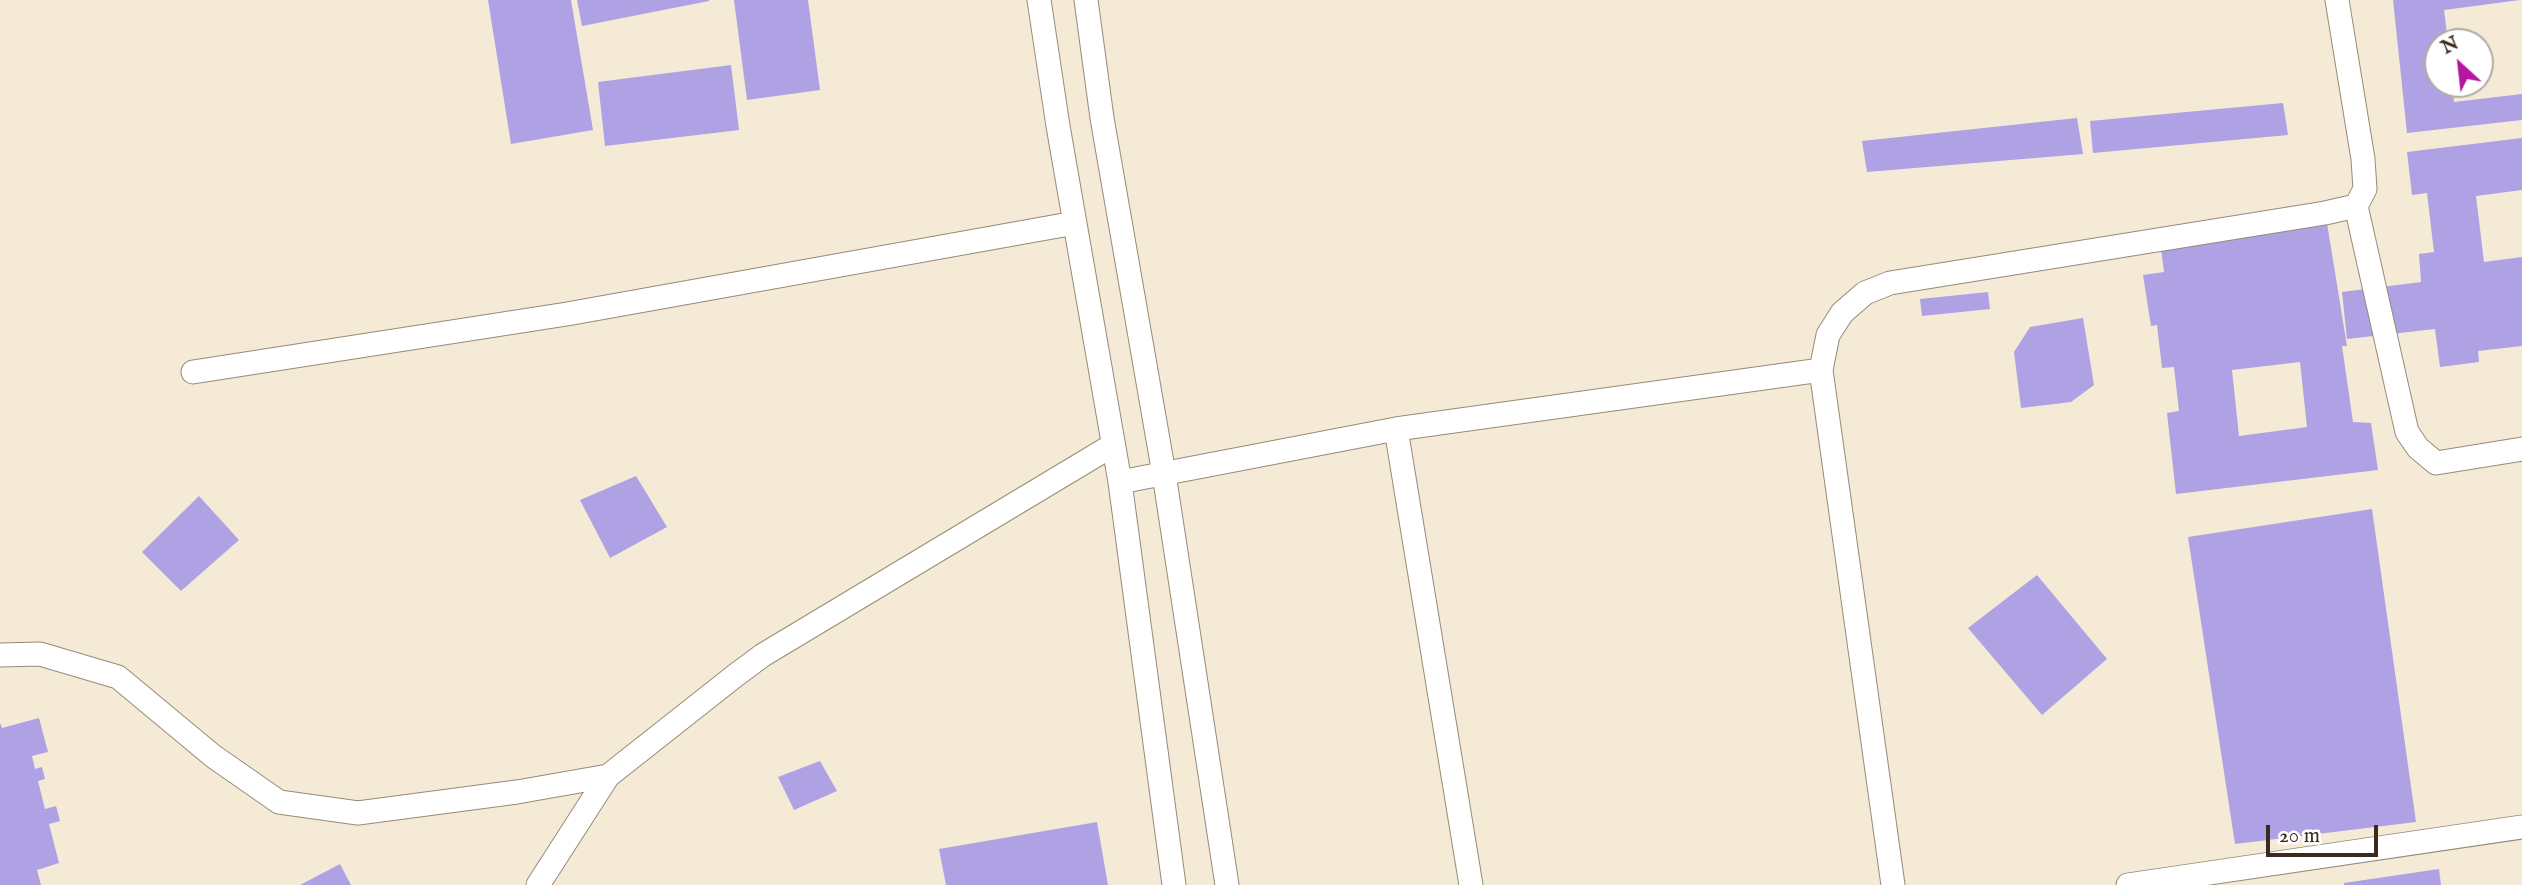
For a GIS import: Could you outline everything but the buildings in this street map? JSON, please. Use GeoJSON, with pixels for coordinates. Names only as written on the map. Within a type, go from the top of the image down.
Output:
{"type":"FeatureCollection","features":[{"type":"Feature","properties":{"kind":"lane"},"geometry":{"type":"LineString","coordinates":[[1039,0],[1120,482],[1174,885]]}},
{"type":"Feature","properties":{"kind":"lane"},"geometry":{"type":"LineString","coordinates":[[1086,0],[1102,118],[1164,474],[1227,885]]}},
{"type":"Feature","properties":{"kind":"lane"},"geometry":{"type":"LineString","coordinates":[[2337,0],[2364,159],[2365,189],[2356,206],[2407,432],[2418,448],[2436,463],[2522,449]]}},
{"type":"Feature","properties":{"kind":"lane"},"geometry":{"type":"LineString","coordinates":[[1894,885],[1822,370],[1828,335],[1842,313],[1865,293],[1890,283],[2356,206]]}},
{"type":"Feature","properties":{"kind":"lane"},"geometry":{"type":"LineString","coordinates":[[193,372],[567,314],[1075,223]]}},
{"type":"Feature","properties":{"kind":"lane"},"geometry":{"type":"LineString","coordinates":[[1120,482],[1396,429],[1822,370]]}},
{"type":"Feature","properties":{"kind":"lane"},"geometry":{"type":"LineString","coordinates":[[1396,429],[1471,885]]}},
{"type":"Feature","properties":{"kind":"lane"},"geometry":{"type":"LineString","coordinates":[[538,885],[608,776],[764,655],[1113,445]]}},
{"type":"Feature","properties":{"kind":"lane"},"geometry":{"type":"LineString","coordinates":[[0,655],[40,654],[118,677],[213,756],[279,802],[358,813],[517,792],[608,776]]}},
{"type":"Feature","properties":{"kind":"lane"},"geometry":{"type":"LineString","coordinates":[[2128,885],[2522,827]]}}]}
